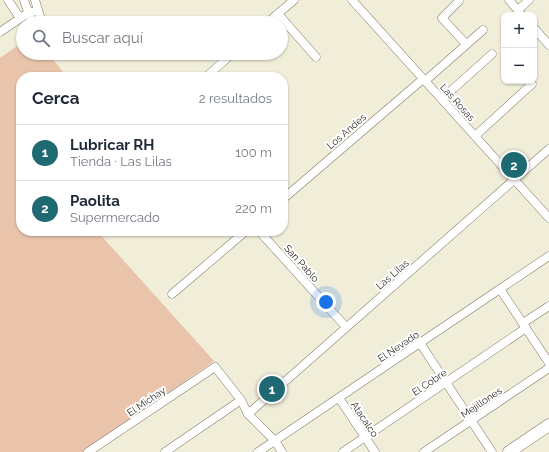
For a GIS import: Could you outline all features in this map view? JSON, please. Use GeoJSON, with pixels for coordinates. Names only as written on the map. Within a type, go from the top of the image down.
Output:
{"type":"FeatureCollection","features":[{"type":"Feature","properties":{"kind":"street"},"geometry":{"type":"LineString","coordinates":[[8,0],[19,16]]}},
{"type":"Feature","properties":{"kind":"street"},"geometry":{"type":"LineString","coordinates":[[24,0],[30,16]]}},
{"type":"Feature","properties":{"kind":"street"},"geometry":{"type":"LineString","coordinates":[[35,0],[40,16]]}},
{"type":"Feature","properties":{"kind":"street"},"geometry":{"type":"LineString","coordinates":[[276,16],[294,0]]}},
{"type":"Feature","properties":{"kind":"street","name":"Las Rosas"},"geometry":{"type":"LineString","coordinates":[[352,0],[549,218]]}},
{"type":"Feature","properties":{"kind":"street"},"geometry":{"type":"LineString","coordinates":[[509,0],[520,12],[529,0]]}},
{"type":"Feature","properties":{"kind":"street"},"geometry":{"type":"LineString","coordinates":[[459,2],[442,18],[466,44]]}},
{"type":"Feature","properties":{"kind":"street"},"geometry":{"type":"LineString","coordinates":[[24,16],[38,10]]}},
{"type":"Feature","properties":{"kind":"street"},"geometry":{"type":"LineString","coordinates":[[0,32],[16,21]]}},
{"type":"Feature","properties":{"kind":"street"},"geometry":{"type":"LineString","coordinates":[[288,25],[316,57]]}},
{"type":"Feature","properties":{"kind":"street","name":"Los Andes"},"geometry":{"type":"LineString","coordinates":[[288,195],[483,30]]}},
{"type":"Feature","properties":{"kind":"street"},"geometry":{"type":"LineString","coordinates":[[537,31],[549,44]]}},
{"type":"Feature","properties":{"kind":"street"},"geometry":{"type":"LineString","coordinates":[[442,99],[492,54]]}},
{"type":"Feature","properties":{"kind":"street"},"geometry":{"type":"LineString","coordinates":[[212,72],[225,60]]}},
{"type":"Feature","properties":{"kind":"street"},"geometry":{"type":"LineString","coordinates":[[475,136],[532,84]]}},
{"type":"Feature","properties":{"kind":"street","name":"Las Lilas"},"geometry":{"type":"LineString","coordinates":[[248,414],[549,149]]}},
{"type":"Feature","properties":{"kind":"street"},"geometry":{"type":"LineString","coordinates":[[172,294],[240,236]]}},
{"type":"Feature","properties":{"kind":"street","name":"San Pablo"},"geometry":{"type":"LineString","coordinates":[[264,236],[346,327]]}},
{"type":"Feature","properties":{"kind":"street","name":"El Nevado"},"geometry":{"type":"LineString","coordinates":[[258,452],[549,256]]}},
{"type":"Feature","properties":{"kind":"street"},"geometry":{"type":"LineString","coordinates":[[500,289],[525,326],[546,352],[549,363]]}},
{"type":"Feature","properties":{"kind":"street","name":"El Cobre"},"geometry":{"type":"LineString","coordinates":[[343,452],[446,382],[525,326],[549,306]]}},
{"type":"Feature","properties":{"kind":"street"},"geometry":{"type":"LineString","coordinates":[[420,343],[492,452]]}},
{"type":"Feature","properties":{"kind":"street","name":"El Michay"},"geometry":{"type":"LineString","coordinates":[[88,452],[215,367],[241,400]]}},
{"type":"Feature","properties":{"kind":"street","name":"Mejillones"},"geometry":{"type":"LineString","coordinates":[[424,452],[549,368]]}},
{"type":"Feature","properties":{"kind":"street","name":"Atacalco"},"geometry":{"type":"LineString","coordinates":[[339,398],[375,452]]}},
{"type":"Feature","properties":{"kind":"street"},"geometry":{"type":"LineString","coordinates":[[165,452],[241,400],[248,414],[275,441],[282,452]]}},
{"type":"Feature","properties":{"kind":"street"},"geometry":{"type":"LineString","coordinates":[[509,452],[549,425]]}},
{"type":"Feature","properties":{"kind":"shaded area"},"geometry":{"type":"Polygon","coordinates":[[[16,47],[16,60],[54,60],[63,72],[16,72],[16,236],[102,236],[214,361],[83,452],[0,452],[0,58],[16,47]]]}},
{"type":"Feature","properties":{"kind":"place","name":"Paolita"},"geometry":{"type":"Point","coordinates":[514,165]}},
{"type":"Feature","properties":{"kind":"place","name":"Lubricar RH"},"geometry":{"type":"Point","coordinates":[272,389]}}]}
